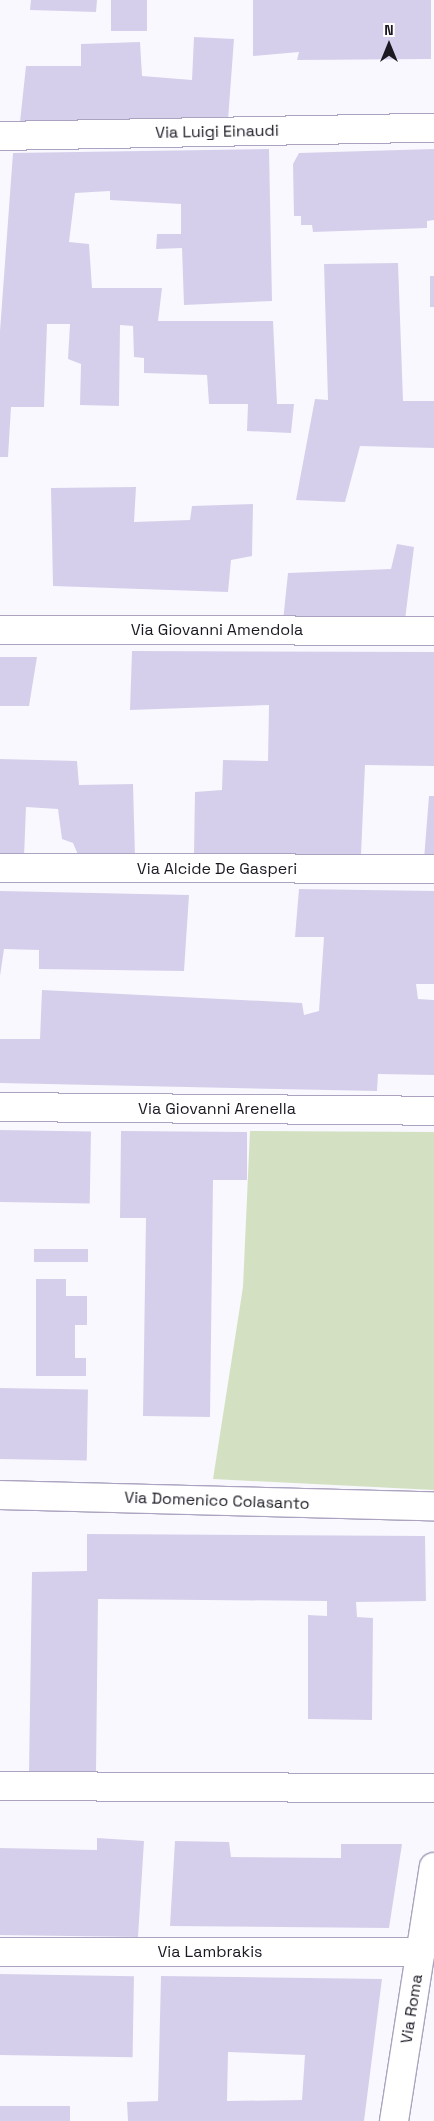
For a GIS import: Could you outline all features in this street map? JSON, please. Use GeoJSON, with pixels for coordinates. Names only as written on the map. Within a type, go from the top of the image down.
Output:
{"type":"FeatureCollection","features":[{"type":"Feature","properties":{"kind":"street","name":"Via Luigi Einaudi"},"geometry":{"type":"LineString","coordinates":[[0,136],[434,128]]}},
{"type":"Feature","properties":{"kind":"street","name":"Via Giovanni Amendola"},"geometry":{"type":"LineString","coordinates":[[0,630],[434,631]]}},
{"type":"Feature","properties":{"kind":"street","name":"Via Alcide De Gasperi"},"geometry":{"type":"LineString","coordinates":[[0,868],[434,869]]}},
{"type":"Feature","properties":{"kind":"street","name":"Via Giovanni Arenella"},"geometry":{"type":"LineString","coordinates":[[0,1107],[434,1111]]}},
{"type":"Feature","properties":{"kind":"street","name":"Via Domenico Colasanto"},"geometry":{"type":"LineString","coordinates":[[0,1495],[434,1506]]}},
{"type":"Feature","properties":{"kind":"street"},"geometry":{"type":"LineString","coordinates":[[0,1786],[434,1788]]}},
{"type":"Feature","properties":{"kind":"street","name":"Via Roma"},"geometry":{"type":"LineString","coordinates":[[394,2121],[434,1866]]}},
{"type":"Feature","properties":{"kind":"street","name":"Via Lambrakis"},"geometry":{"type":"LineString","coordinates":[[0,1952],[420,1952]]}},
{"type":"Feature","properties":{"kind":"green space"},"geometry":{"type":"Polygon","coordinates":[[[250,1131],[434,1132],[434,1490],[213,1479],[243,1287],[250,1131]]]}},
{"type":"Feature","properties":{"kind":"building"},"geometry":{"type":"Polygon","coordinates":[[[31,0],[97,0],[96,12],[30,10],[31,0]]]}},
{"type":"Feature","properties":{"kind":"building"},"geometry":{"type":"Polygon","coordinates":[[[111,0],[147,0],[147,31],[111,31],[111,0]]]}},
{"type":"Feature","properties":{"kind":"building"},"geometry":{"type":"Polygon","coordinates":[[[253,0],[431,0],[431,59],[297,60],[299,52],[253,56],[253,0]]]}},
{"type":"Feature","properties":{"kind":"building"},"geometry":{"type":"Polygon","coordinates":[[[194,37],[234,39],[228,120],[20,122],[26,66],[81,66],[81,44],[140,42],[142,76],[192,80],[194,37]]]}},
{"type":"Feature","properties":{"kind":"building"},"geometry":{"type":"Polygon","coordinates":[[[269,149],[272,301],[184,305],[182,248],[156,249],[157,234],[181,234],[181,204],[110,200],[110,191],[75,193],[69,242],[89,244],[92,288],[162,288],[158,321],[273,321],[277,404],[294,404],[291,433],[247,431],[248,404],[209,404],[207,375],[144,373],[144,358],[134,357],[133,326],[120,325],[119,406],[80,405],[81,364],[68,359],[70,324],[47,324],[44,407],[11,407],[8,457],[0,457],[0,331],[13,153],[269,149]]]}},
{"type":"Feature","properties":{"kind":"building"},"geometry":{"type":"Polygon","coordinates":[[[434,149],[434,220],[427,221],[427,228],[313,232],[312,225],[301,225],[301,216],[294,216],[293,164],[299,153],[434,149]]]}},
{"type":"Feature","properties":{"kind":"building"},"geometry":{"type":"Polygon","coordinates":[[[398,263],[403,401],[434,401],[434,448],[360,446],[345,502],[296,500],[315,399],[328,400],[324,264],[398,263]]]}},
{"type":"Feature","properties":{"kind":"building"},"geometry":{"type":"Polygon","coordinates":[[[430,276],[434,276],[434,307],[430,307],[430,276]]]}},
{"type":"Feature","properties":{"kind":"building"},"geometry":{"type":"Polygon","coordinates":[[[136,487],[134,522],[190,520],[192,506],[253,504],[252,556],[231,560],[228,592],[53,586],[51,488],[136,487]]]}},
{"type":"Feature","properties":{"kind":"building"},"geometry":{"type":"Polygon","coordinates":[[[397,544],[414,547],[405,620],[283,621],[288,573],[391,569],[397,544]]]}},
{"type":"Feature","properties":{"kind":"building"},"geometry":{"type":"Polygon","coordinates":[[[132,651],[434,652],[434,766],[365,765],[361,855],[194,854],[195,792],[222,790],[223,760],[268,761],[269,705],[130,710],[132,651]]]}},
{"type":"Feature","properties":{"kind":"building"},"geometry":{"type":"Polygon","coordinates":[[[0,657],[37,657],[29,706],[0,706],[0,657]]]}},
{"type":"Feature","properties":{"kind":"building"},"geometry":{"type":"Polygon","coordinates":[[[0,759],[77,761],[79,785],[133,784],[135,857],[79,857],[73,843],[62,839],[58,809],[26,807],[24,857],[0,856],[0,759]]]}},
{"type":"Feature","properties":{"kind":"building"},"geometry":{"type":"Polygon","coordinates":[[[429,796],[434,796],[434,860],[424,859],[429,796]]]}},
{"type":"Feature","properties":{"kind":"building"},"geometry":{"type":"Polygon","coordinates":[[[299,889],[434,891],[434,984],[416,984],[418,999],[434,1000],[434,1075],[378,1074],[377,1091],[0,1083],[0,1039],[40,1039],[42,990],[302,1003],[304,1015],[319,1011],[324,937],[295,937],[299,889]]]}},
{"type":"Feature","properties":{"kind":"building"},"geometry":{"type":"Polygon","coordinates":[[[0,891],[189,895],[184,971],[39,969],[39,950],[4,949],[0,976],[0,891]]]}},
{"type":"Feature","properties":{"kind":"building"},"geometry":{"type":"Polygon","coordinates":[[[0,1130],[91,1132],[90,1204],[0,1202],[0,1130]]]}},
{"type":"Feature","properties":{"kind":"building"},"geometry":{"type":"Polygon","coordinates":[[[121,1131],[247,1132],[247,1180],[213,1180],[210,1417],[143,1416],[146,1218],[120,1218],[121,1131]]]}},
{"type":"Feature","properties":{"kind":"building"},"geometry":{"type":"Polygon","coordinates":[[[34,1249],[88,1249],[88,1262],[34,1262],[34,1249]]]}},
{"type":"Feature","properties":{"kind":"building"},"geometry":{"type":"Polygon","coordinates":[[[36,1279],[66,1279],[66,1296],[87,1296],[87,1325],[75,1325],[75,1358],[86,1358],[86,1376],[36,1376],[36,1279]]]}},
{"type":"Feature","properties":{"kind":"building"},"geometry":{"type":"Polygon","coordinates":[[[0,1388],[88,1390],[87,1461],[0,1459],[0,1388]]]}},
{"type":"Feature","properties":{"kind":"building"},"geometry":{"type":"Polygon","coordinates":[[[87,1534],[425,1536],[426,1601],[356,1602],[357,1617],[373,1618],[372,1720],[308,1719],[308,1615],[327,1616],[327,1601],[98,1599],[96,1772],[29,1773],[32,1572],[87,1571],[87,1534]]]}},
{"type":"Feature","properties":{"kind":"building"},"geometry":{"type":"Polygon","coordinates":[[[97,1838],[144,1841],[138,1937],[0,1935],[0,1848],[97,1850],[97,1838]]]}},
{"type":"Feature","properties":{"kind":"building"},"geometry":{"type":"Polygon","coordinates":[[[175,1841],[229,1842],[231,1857],[341,1858],[341,1844],[402,1844],[389,1928],[170,1926],[175,1841]]]}},
{"type":"Feature","properties":{"kind":"building"},"geometry":{"type":"Polygon","coordinates":[[[0,1974],[134,1976],[133,2057],[0,2055],[0,1974]]]}},
{"type":"Feature","properties":{"kind":"building"},"geometry":{"type":"Polygon","coordinates":[[[161,1976],[382,1979],[364,2121],[128,2121],[127,2102],[158,2101],[161,1976]],[[228,2052],[227,2101],[302,2100],[305,2055],[228,2052]]]}},
{"type":"Feature","properties":{"kind":"building"},"geometry":{"type":"Polygon","coordinates":[[[0,2106],[70,2106],[70,2121],[0,2121],[0,2106]]]}}]}
